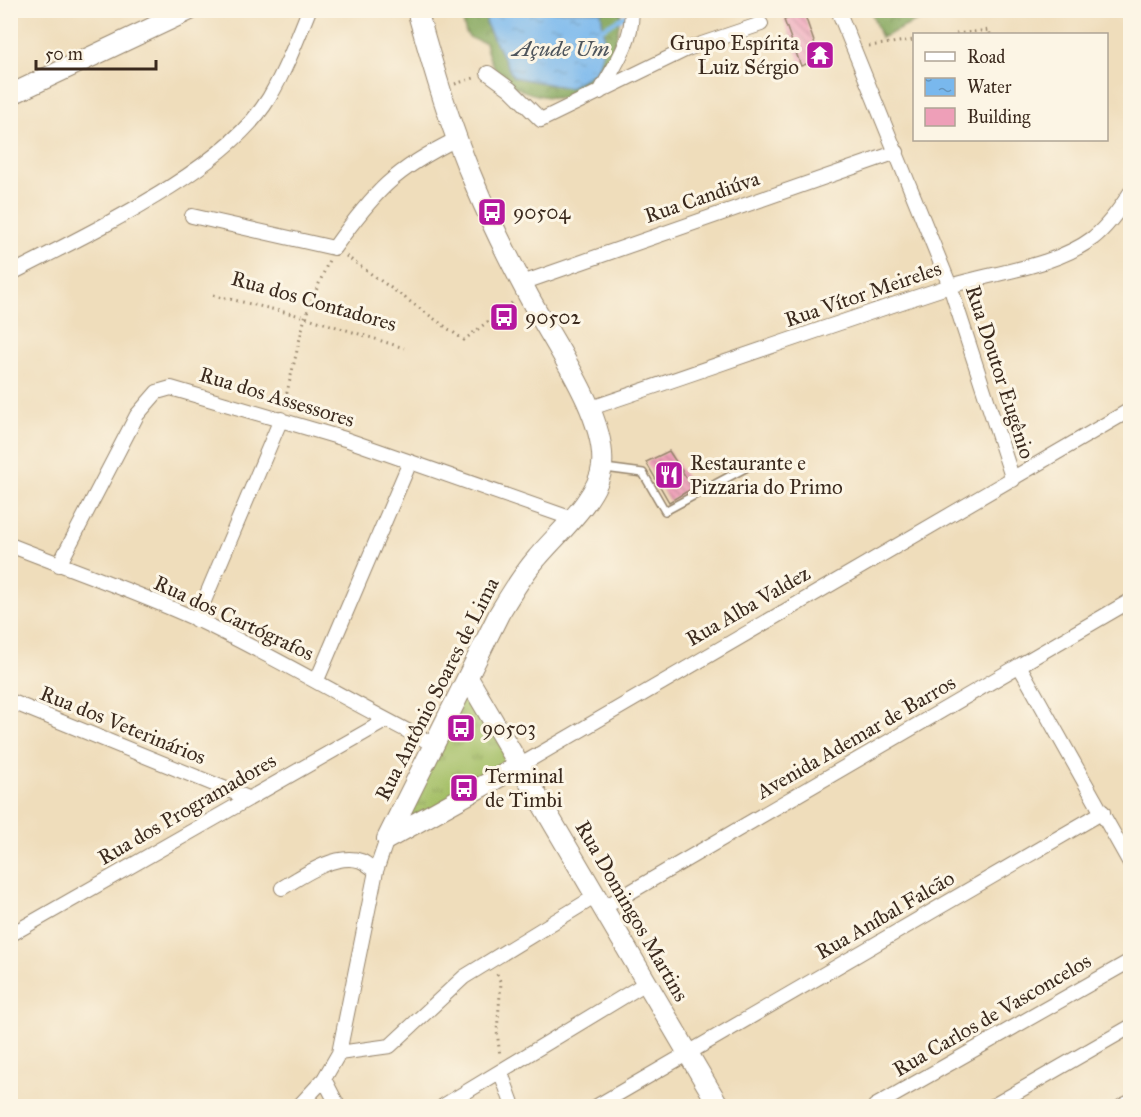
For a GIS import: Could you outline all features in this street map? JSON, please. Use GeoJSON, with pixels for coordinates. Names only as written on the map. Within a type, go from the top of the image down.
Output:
{"type":"FeatureCollection","features":[{"type":"Feature","properties":{"kind":"street"},"geometry":{"type":"LineString","coordinates":[[10,95],[190,10]]}},
{"type":"Feature","properties":{"kind":"street"},"geometry":{"type":"LineString","coordinates":[[10,274],[142,204],[235,140],[268,99],[309,10]]}},
{"type":"Feature","properties":{"kind":"street"},"geometry":{"type":"LineString","coordinates":[[417,10],[440,89],[476,187],[524,287],[591,408],[601,446],[602,468]]}},
{"type":"Feature","properties":{"kind":"street"},"geometry":{"type":"LineString","coordinates":[[600,92],[625,43],[632,22],[631,10]]}},
{"type":"Feature","properties":{"kind":"street","name":"Rua Doutor Eugênio"},"geometry":{"type":"LineString","coordinates":[[838,10],[855,47],[950,286],[1012,480]]}},
{"type":"Feature","properties":{"kind":"street"},"geometry":{"type":"LineString","coordinates":[[488,74],[510,89],[541,120],[687,49],[761,24]]}},
{"type":"Feature","properties":{"kind":"street"},"geometry":{"type":"LineString","coordinates":[[192,216],[334,248],[372,198],[403,169],[457,139]]}},
{"type":"Feature","properties":{"kind":"street","name":"Rua Candiúva"},"geometry":{"type":"LineString","coordinates":[[524,287],[897,152]]}},
{"type":"Feature","properties":{"kind":"street","name":"Rua Vítor Meireles"},"geometry":{"type":"LineString","coordinates":[[591,408],[950,286],[1073,249],[1092,238],[1108,223],[1131,193]]}},
{"type":"Feature","properties":{"kind":"street","name":"Rua dos Assessores"},"geometry":{"type":"LineString","coordinates":[[59,564],[137,415],[157,392],[171,388],[281,419],[573,519]]}},
{"type":"Feature","properties":{"kind":"street","name":"Rua Alba Valdez"},"geometry":{"type":"LineString","coordinates":[[387,839],[519,766],[1012,480],[1129,415]]}},
{"type":"Feature","properties":{"kind":"street"},"geometry":{"type":"LineString","coordinates":[[196,620],[281,419]]}},
{"type":"Feature","properties":{"kind":"street"},"geometry":{"type":"LineString","coordinates":[[317,680],[410,462]]}},
{"type":"Feature","properties":{"kind":"street","name":"Rua Antônio Soares de Lima"},"geometry":{"type":"LineString","coordinates":[[339,1053],[376,871],[387,839],[433,744],[518,582],[573,519],[594,488],[602,468]]}},
{"type":"Feature","properties":{"kind":"street","name":"Rua dos Cartógrafos"},"geometry":{"type":"LineString","coordinates":[[10,545],[196,620],[317,680],[385,721],[433,744]]}},
{"type":"Feature","properties":{"kind":"street","name":"Avenida Ademar de Barros"},"geometry":{"type":"LineString","coordinates":[[339,1053],[390,1046],[445,993],[491,960],[1020,667],[1131,601]]}},
{"type":"Feature","properties":{"kind":"street"},"geometry":{"type":"LineString","coordinates":[[1020,667],[1131,863]]}},
{"type":"Feature","properties":{"kind":"street","name":"Rua Domingos Martins"},"geometry":{"type":"LineString","coordinates":[[468,678],[719,1107]]}},
{"type":"Feature","properties":{"kind":"street","name":"Rua dos Veterinários"},"geometry":{"type":"LineString","coordinates":[[12,707],[248,798]]}},
{"type":"Feature","properties":{"kind":"street","name":"Rua dos Programadores"},"geometry":{"type":"LineString","coordinates":[[10,935],[385,721]]}},
{"type":"Feature","properties":{"kind":"street","name":"Rua Aníbal Falcão"},"geometry":{"type":"LineString","coordinates":[[597,1107],[1103,812]]}},
{"type":"Feature","properties":{"kind":"street"},"geometry":{"type":"LineString","coordinates":[[282,888],[309,872],[348,858],[361,861],[376,871]]}},
{"type":"Feature","properties":{"kind":"street","name":"Rua Carlos de Vasconcelos"},"geometry":{"type":"LineString","coordinates":[[875,1107],[1131,961]]}},
{"type":"Feature","properties":{"kind":"street"},"geometry":{"type":"LineString","coordinates":[[442,1107],[646,983]]}},
{"type":"Feature","properties":{"kind":"street"},"geometry":{"type":"LineString","coordinates":[[1001,1105],[1131,1027]]}},
{"type":"Feature","properties":{"kind":"street"},"geometry":{"type":"LineString","coordinates":[[299,1107],[324,1079],[339,1053]]}},
{"type":"Feature","properties":{"kind":"street"},"geometry":{"type":"LineString","coordinates":[[501,1073],[513,1107]]}},
{"type":"Feature","properties":{"kind":"street"},"geometry":{"type":"LineString","coordinates":[[324,1079],[338,1107]]}},
{"type":"Feature","properties":{"kind":"street"},"geometry":{"type":"LineString","coordinates":[[1122,1107],[1131,1102]]}},
{"type":"Feature","properties":{"kind":"lane"},"geometry":{"type":"LineString","coordinates":[[602,468],[643,473],[665,511],[748,466]]}},
{"type":"Feature","properties":{"kind":"path"},"geometry":{"type":"LineString","coordinates":[[964,33],[989,30],[990,33]]}},
{"type":"Feature","properties":{"kind":"path"},"geometry":{"type":"LineString","coordinates":[[855,47],[913,40]]}},
{"type":"Feature","properties":{"kind":"path"},"geometry":{"type":"LineString","coordinates":[[440,89],[488,74]]}},
{"type":"Feature","properties":{"kind":"path"},"geometry":{"type":"LineString","coordinates":[[281,419],[305,316],[334,248],[464,340],[524,287]]}},
{"type":"Feature","properties":{"kind":"path","name":"Rua dos Contadores"},"geometry":{"type":"LineString","coordinates":[[213,295],[305,316],[404,348]]}},
{"type":"Feature","properties":{"kind":"path"},"geometry":{"type":"LineString","coordinates":[[491,960],[501,983],[497,1031],[501,1073]]}},
{"type":"Feature","properties":{"kind":"green space","name":"Açude Um"},"geometry":{"type":"Polygon","coordinates":[[[462,11],[621,11],[614,48],[604,72],[588,92],[574,99],[567,99],[526,92],[506,82],[493,65],[485,42],[472,39],[466,33],[462,11]]]}},
{"type":"Feature","properties":{"kind":"green space"},"geometry":{"type":"Polygon","coordinates":[[[871,11],[938,11],[881,38],[871,11]]]}},
{"type":"Feature","properties":{"kind":"green space"},"geometry":{"type":"Polygon","coordinates":[[[468,678],[519,766],[387,839],[468,678]]]}},
{"type":"Feature","properties":{"kind":"water","name":"Açude Um"},"geometry":{"type":"Polygon","coordinates":[[[487,11],[601,11],[605,44],[597,71],[569,88],[513,77],[486,24],[487,11]]]}},
{"type":"Feature","properties":{"kind":"building"},"geometry":{"type":"Polygon","coordinates":[[[804,13],[820,59],[801,66],[784,20],[804,13]]]}},
{"type":"Feature","properties":{"kind":"building","name":"Restaurante e Pizzaria do Primo"},"geometry":{"type":"Polygon","coordinates":[[[669,451],[693,488],[669,502],[646,462],[669,451]]]}},
{"type":"Feature","properties":{"kind":"waterway"},"geometry":{"type":"LineString","coordinates":[[603,28],[625,16]]}},
{"type":"Feature","properties":{"kind":"place","name":"Grupo Espírita Luiz Sérgio"},"geometry":{"type":"Point","coordinates":[820,55]}},
{"type":"Feature","properties":{"kind":"place","name":"90504"},"geometry":{"type":"Point","coordinates":[492,212]}},
{"type":"Feature","properties":{"kind":"place","name":"90502"},"geometry":{"type":"Point","coordinates":[504,317]}},
{"type":"Feature","properties":{"kind":"place","name":"Restaurante e Pizzaria do Primo"},"geometry":{"type":"Point","coordinates":[669,475]}},
{"type":"Feature","properties":{"kind":"place","name":"90503"},"geometry":{"type":"Point","coordinates":[461,728]}},
{"type":"Feature","properties":{"kind":"place","name":"Terminal de Timbi"},"geometry":{"type":"Point","coordinates":[464,788]}}]}
